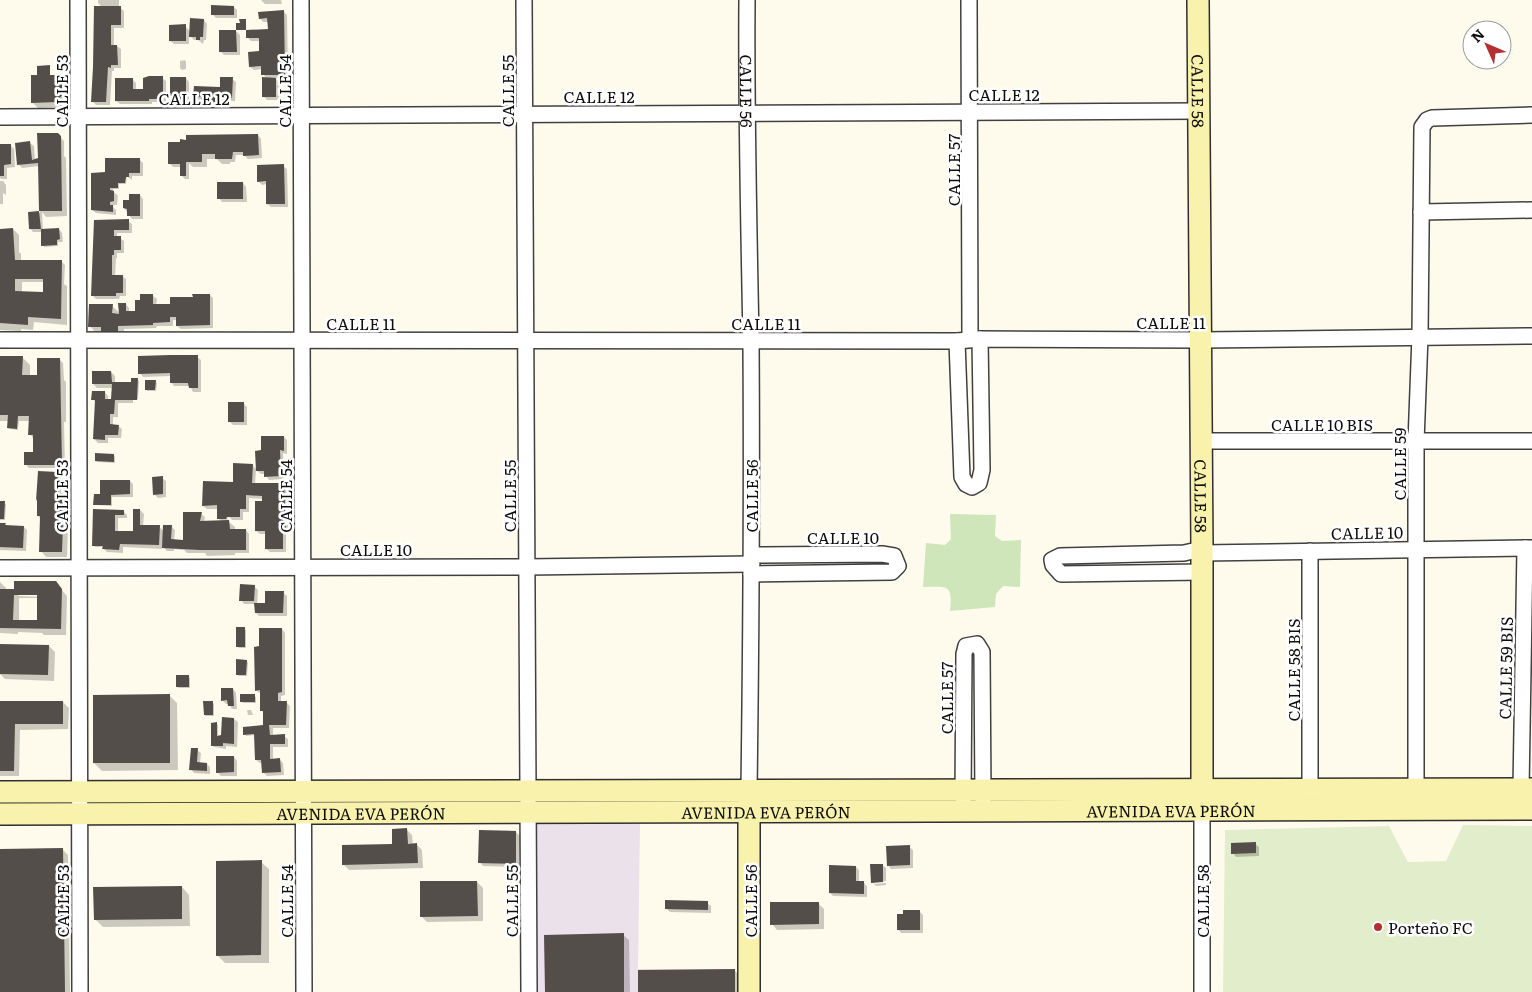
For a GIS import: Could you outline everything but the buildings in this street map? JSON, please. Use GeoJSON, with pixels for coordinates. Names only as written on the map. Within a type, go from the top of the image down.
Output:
{"type":"FeatureCollection","features":[{"type":"Feature","properties":{"kind":"main road","name":"CALLE 58"},"geometry":{"type":"LineString","coordinates":[[1198,0],[1202,440],[1202,800]]}},
{"type":"Feature","properties":{"kind":"main road","name":"AVENIDA EVA PERÓN"},"geometry":{"type":"LineString","coordinates":[[1202,800],[1310,789],[1532,809]]}},
{"type":"Feature","properties":{"kind":"main road","name":"AVENIDA EVA PERÓN"},"geometry":{"type":"LineString","coordinates":[[0,792],[79,792],[303,802],[528,802],[976,797],[1202,800],[1416,799],[1527,789]]}},
{"type":"Feature","properties":{"kind":"main road","name":"AVENIDA EVA PERÓN"},"geometry":{"type":"LineString","coordinates":[[749,801],[962,811],[976,797]]}},
{"type":"Feature","properties":{"kind":"main road","name":"CALLE 56"},"geometry":{"type":"LineString","coordinates":[[749,801],[749,992]]}},
{"type":"Feature","properties":{"kind":"main road","name":"AVENIDA EVA PERÓN"},"geometry":{"type":"LineString","coordinates":[[0,814],[79,813],[303,802]]}},
{"type":"Feature","properties":{"kind":"street","name":"CALLE 53"},"geometry":{"type":"LineString","coordinates":[[78,0],[80,992]]}},
{"type":"Feature","properties":{"kind":"street","name":"CALLE 54"},"geometry":{"type":"LineString","coordinates":[[301,0],[304,992]]}},
{"type":"Feature","properties":{"kind":"street","name":"CALLE 55"},"geometry":{"type":"LineString","coordinates":[[524,0],[529,992]]}},
{"type":"Feature","properties":{"kind":"street","name":"CALLE 56"},"geometry":{"type":"LineString","coordinates":[[746,0],[752,565],[749,801]]}},
{"type":"Feature","properties":{"kind":"street","name":"CALLE 57"},"geometry":{"type":"LineString","coordinates":[[969,0],[969,339],[962,477],[966,484],[972,487],[979,483],[982,470],[969,339]]}},
{"type":"Feature","properties":{"kind":"street","name":"CALLE 12"},"geometry":{"type":"LineString","coordinates":[[0,117],[1199,110]]}},
{"type":"Feature","properties":{"kind":"street","name":"CALLE 59"},"geometry":{"type":"LineString","coordinates":[[1416,799],[1416,442],[1420,336],[1422,127],[1427,120],[1432,118],[1532,115]]}},
{"type":"Feature","properties":{"kind":"street"},"geometry":{"type":"LineString","coordinates":[[1421,212],[1532,210]]}},
{"type":"Feature","properties":{"kind":"street","name":"CALLE 11"},"geometry":{"type":"LineString","coordinates":[[0,340],[1201,340],[1532,336]]}},
{"type":"Feature","properties":{"kind":"street","name":"CALLE 10 BIS"},"geometry":{"type":"LineString","coordinates":[[1202,440],[1532,441]]}},
{"type":"Feature","properties":{"kind":"street","name":"CALLE 10"},"geometry":{"type":"LineString","coordinates":[[1202,558],[1184,553],[1060,556],[1052,560],[1053,565],[1062,574],[1202,558],[1310,551],[1528,548]]}},
{"type":"Feature","properties":{"kind":"street","name":"CALLE 59 BIS"},"geometry":{"type":"LineString","coordinates":[[1527,789],[1528,548]]}},
{"type":"Feature","properties":{"kind":"street","name":"CALLE 58 BIS"},"geometry":{"type":"LineString","coordinates":[[1310,551],[1310,789]]}},
{"type":"Feature","properties":{"kind":"street","name":"CALLE 10"},"geometry":{"type":"LineString","coordinates":[[0,568],[752,565],[892,572],[898,566],[894,556],[882,554],[752,565]]}},
{"type":"Feature","properties":{"kind":"street","name":"CALLE 57"},"geometry":{"type":"LineString","coordinates":[[977,644],[982,652],[976,797],[964,654],[966,646],[977,644]]}},
{"type":"Feature","properties":{"kind":"street","name":"CALLE 58"},"geometry":{"type":"LineString","coordinates":[[1202,800],[1202,992]]}},
{"type":"Feature","properties":{"kind":"shaded area"},"geometry":{"type":"Polygon","coordinates":[[[531,822],[640,822],[638,969],[735,969],[735,992],[535,992],[531,822]]]}},
{"type":"Feature","properties":{"kind":"green space"},"geometry":{"type":"Polygon","coordinates":[[[950,514],[996,515],[995,536],[1002,541],[1021,540],[1020,587],[1003,586],[996,594],[995,607],[950,611],[951,602],[947,588],[923,587],[926,543],[945,545],[951,539],[950,514]]]}},
{"type":"Feature","properties":{"kind":"green space","name":"Porteño FC"},"geometry":{"type":"Polygon","coordinates":[[[1463,825],[1532,826],[1532,992],[1223,992],[1225,830],[1389,826],[1408,862],[1446,861],[1463,825]]]}},
{"type":"Feature","properties":{"kind":"place","name":"Porteño FC"},"geometry":{"type":"Point","coordinates":[1378,927]}}]}
